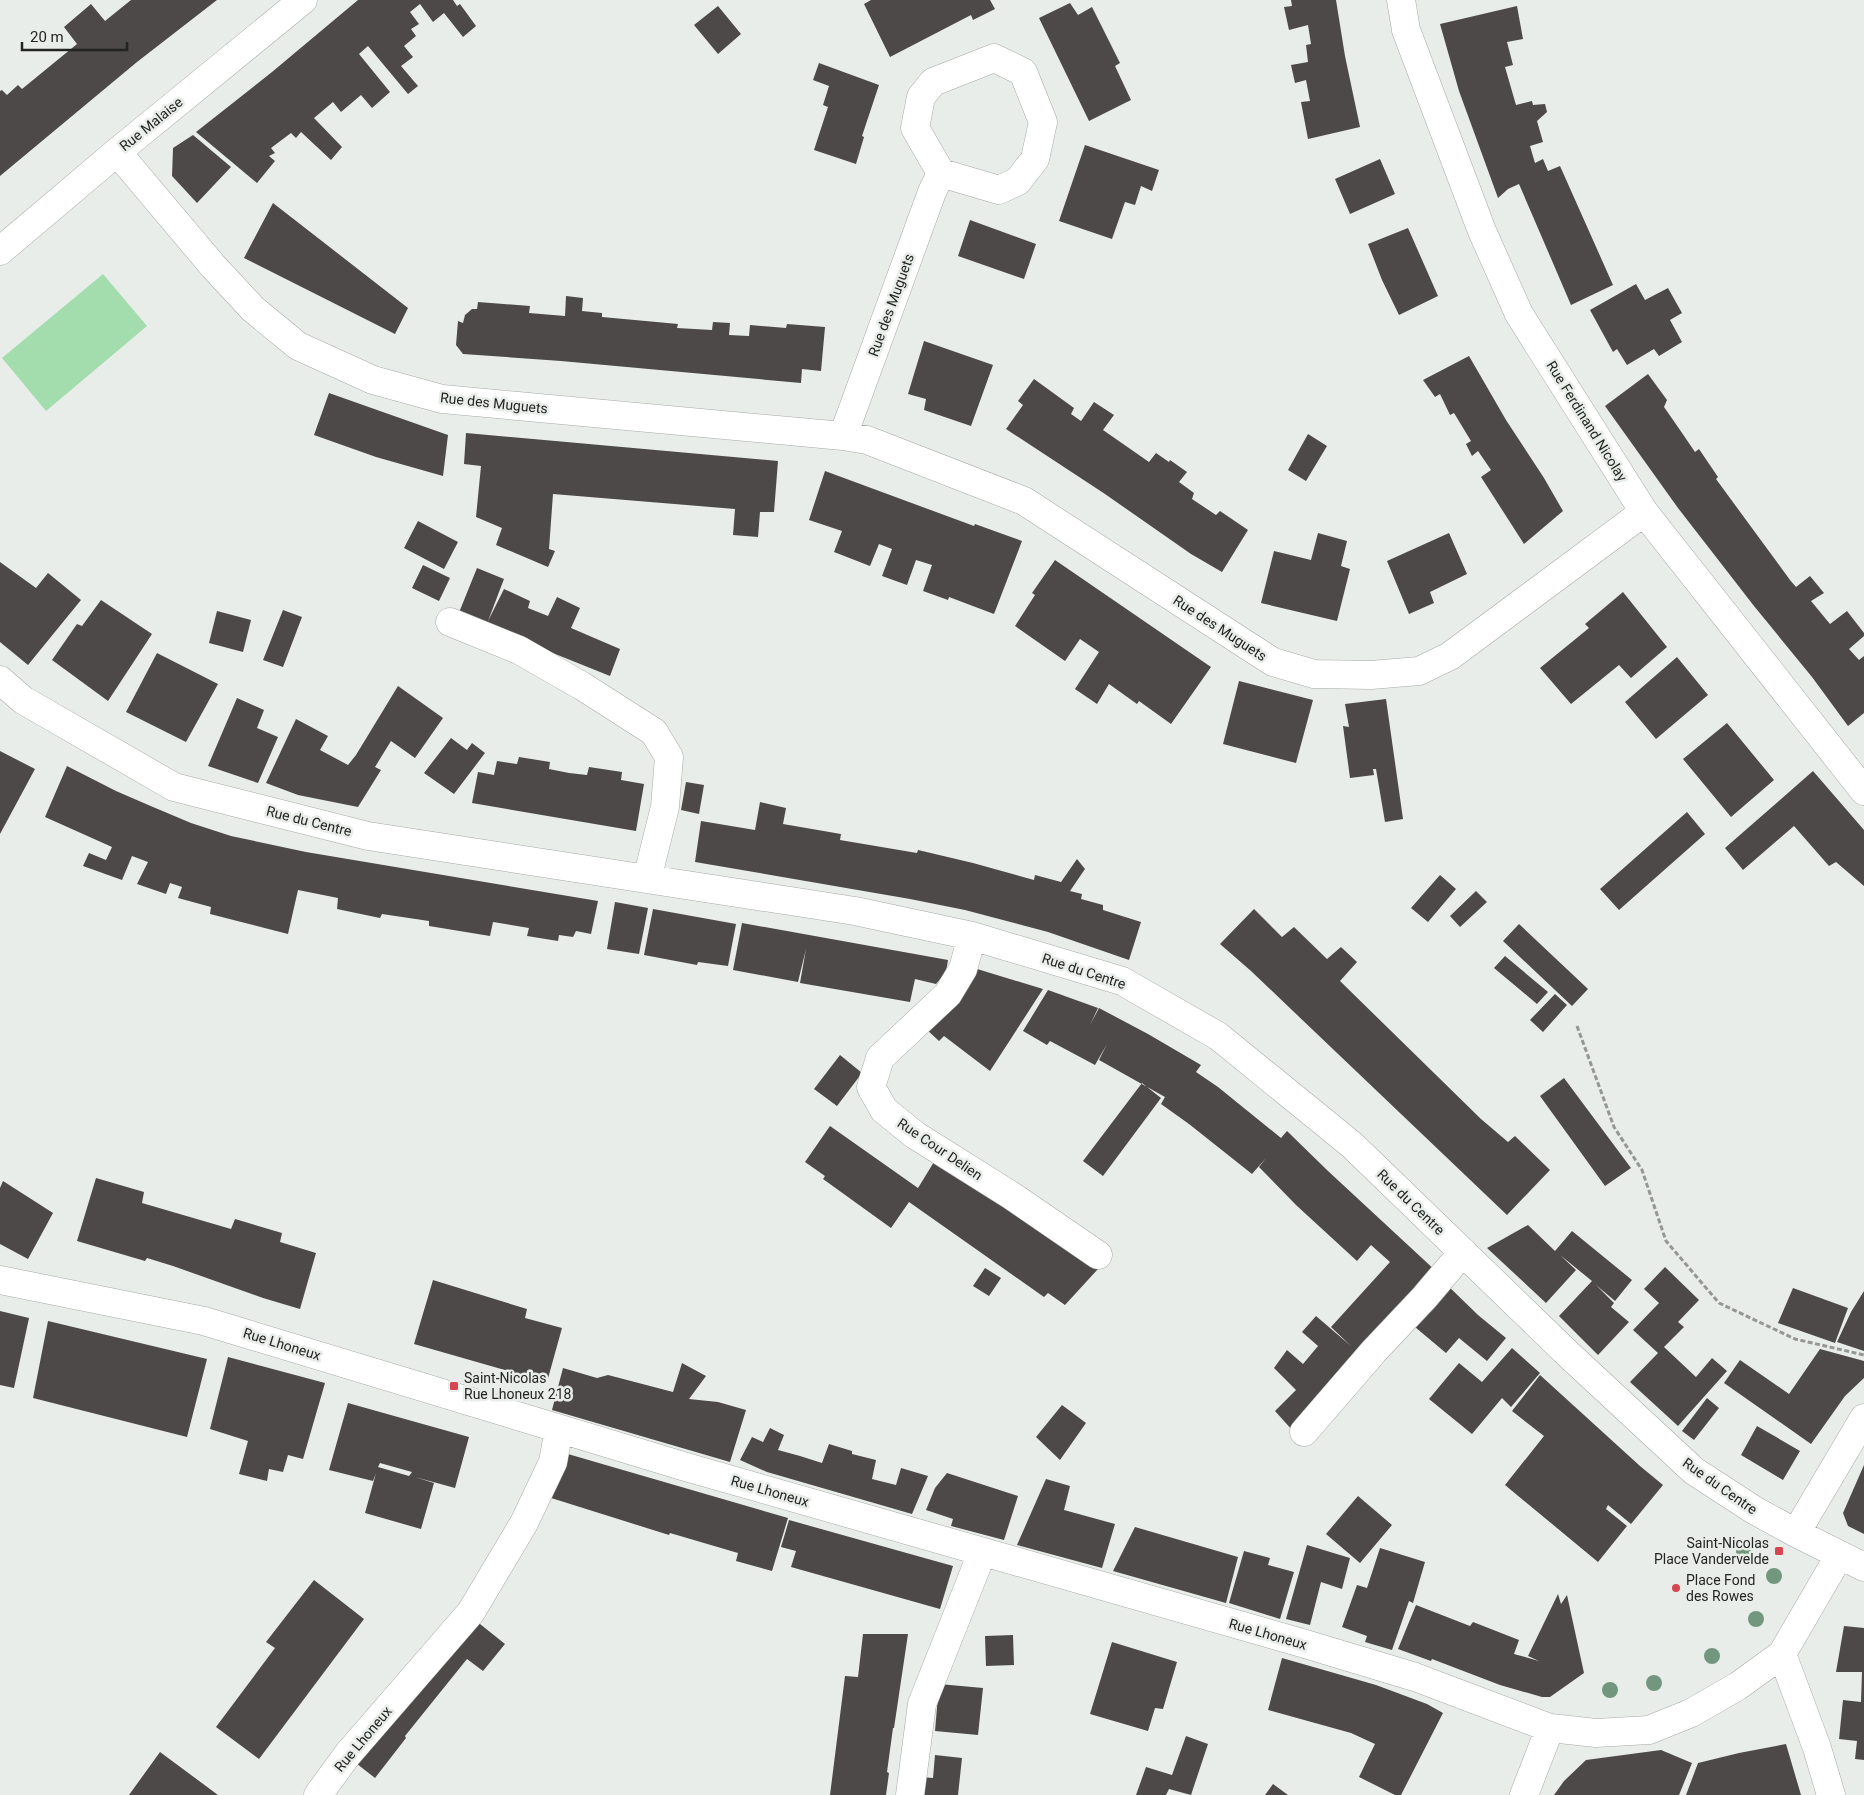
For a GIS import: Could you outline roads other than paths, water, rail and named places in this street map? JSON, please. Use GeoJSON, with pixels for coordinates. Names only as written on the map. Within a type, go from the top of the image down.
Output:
{"type":"FeatureCollection","features":[{"type":"Feature","properties":{"kind":"street","name":"Rue Malaise"},"geometry":{"type":"LineString","coordinates":[[0,251],[117,152],[304,0]]}},
{"type":"Feature","properties":{"kind":"street","name":"Rue Ferdinand Nicolay"},"geometry":{"type":"LineString","coordinates":[[1401,0],[1409,39],[1482,231],[1519,314],[1644,512],[1864,791]]}},
{"type":"Feature","properties":{"kind":"street"},"geometry":{"type":"LineString","coordinates":[[994,58],[1023,72],[1043,122],[1035,159],[1018,181],[999,190],[941,173],[915,128],[921,96],[933,82],[994,58]]}},
{"type":"Feature","properties":{"kind":"street","name":"Rue des Muguets"},"geometry":{"type":"LineString","coordinates":[[117,152],[212,266],[253,309],[298,346],[373,380],[442,399],[843,436],[867,440],[1024,501],[1273,662],[1314,674],[1371,675],[1419,671],[1450,656],[1644,512]]}},
{"type":"Feature","properties":{"kind":"street","name":"Rue des Muguets"},"geometry":{"type":"LineString","coordinates":[[843,436],[928,202],[941,173]]}},
{"type":"Feature","properties":{"kind":"street"},"geometry":{"type":"LineString","coordinates":[[450,622],[519,650],[582,686],[654,732],[669,757],[665,806],[647,878]]}},
{"type":"Feature","properties":{"kind":"street","name":"Rue du Centre"},"geometry":{"type":"LineString","coordinates":[[0,680],[23,700],[174,787],[368,836],[855,911],[972,936],[1122,981],[1218,1036],[1352,1145],[1568,1354],[1694,1471],[1754,1510],[1796,1534],[1864,1567]]}},
{"type":"Feature","properties":{"kind":"street","name":"Rue Cour Delien"},"geometry":{"type":"LineString","coordinates":[[972,936],[963,969],[948,994],[880,1058],[871,1087],[884,1110],[915,1135],[1012,1196],[1098,1255]]}},
{"type":"Feature","properties":{"kind":"street"},"geometry":{"type":"LineString","coordinates":[[1304,1432],[1463,1252]]}},
{"type":"Feature","properties":{"kind":"street","name":"Rue Lhoneux"},"geometry":{"type":"LineString","coordinates":[[0,1280],[204,1321],[559,1429],[1415,1677],[1550,1728]]}},
{"type":"Feature","properties":{"kind":"street"},"geometry":{"type":"LineString","coordinates":[[1796,1534],[1864,1418]]}},
{"type":"Feature","properties":{"kind":"street","name":"Rue Lhoneux"},"geometry":{"type":"LineString","coordinates":[[318,1795],[348,1754],[471,1612],[524,1523],[553,1462],[559,1429]]}},
{"type":"Feature","properties":{"kind":"street"},"geometry":{"type":"LineString","coordinates":[[910,1795],[922,1704],[982,1552]]}},
{"type":"Feature","properties":{"kind":"street"},"geometry":{"type":"LineString","coordinates":[[1524,1795],[1550,1728],[1596,1733],[1649,1730],[1691,1713],[1715,1700],[1782,1654],[1840,1556]]}},
{"type":"Feature","properties":{"kind":"street"},"geometry":{"type":"LineString","coordinates":[[1782,1654],[1817,1748],[1831,1795]]}},
{"type":"Feature","properties":{"kind":"place","name":"Saint-Nicolas Rue Lhoneux 218"},"geometry":{"type":"Point","coordinates":[454,1386]}},
{"type":"Feature","properties":{"kind":"place","name":"Saint-Nicolas Place Vandervelde"},"geometry":{"type":"Point","coordinates":[1779,1551]}},
{"type":"Feature","properties":{"kind":"place","name":"Place Fond des Rowes"},"geometry":{"type":"Point","coordinates":[1676,1588]}}]}
